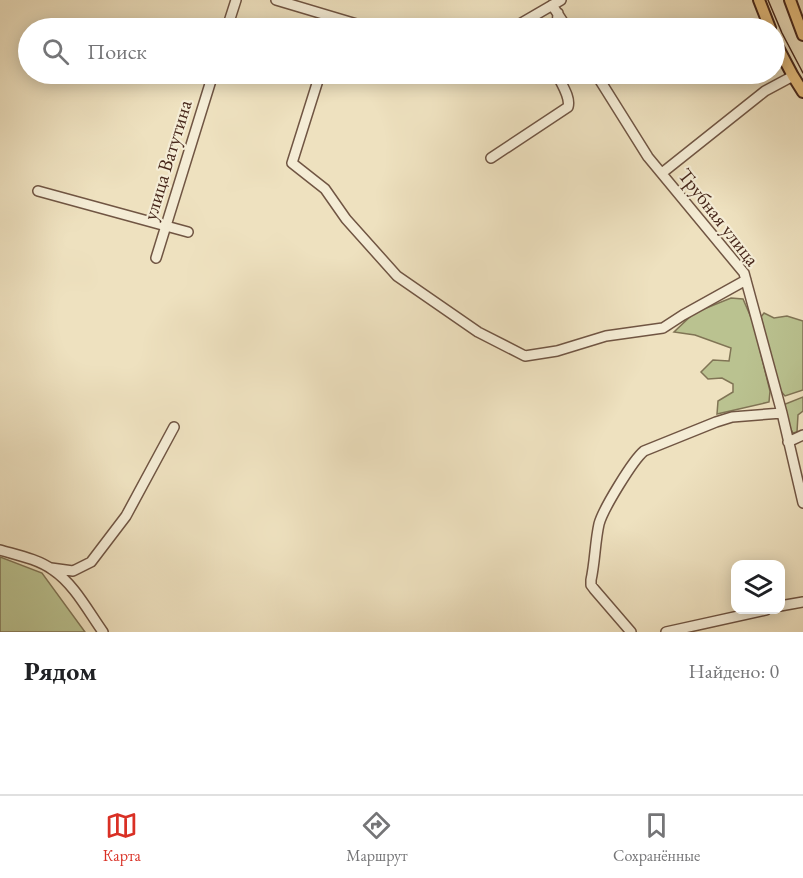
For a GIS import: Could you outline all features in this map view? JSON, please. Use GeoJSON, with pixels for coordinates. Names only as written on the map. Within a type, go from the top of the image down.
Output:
{"type":"FeatureCollection","features":[{"type":"Feature","properties":{"kind":"main road"},"geometry":{"type":"LineString","coordinates":[[759,0],[766,18]]}},
{"type":"Feature","properties":{"kind":"main road"},"geometry":{"type":"LineString","coordinates":[[790,0],[803,35]]}},
{"type":"Feature","properties":{"kind":"main road"},"geometry":{"type":"LineString","coordinates":[[785,61],[803,93]]}},
{"type":"Feature","properties":{"kind":"street"},"geometry":{"type":"LineString","coordinates":[[230,18],[236,0]]}},
{"type":"Feature","properties":{"kind":"street"},"geometry":{"type":"LineString","coordinates":[[276,0],[320,18]]}},
{"type":"Feature","properties":{"kind":"street"},"geometry":{"type":"LineString","coordinates":[[533,18],[557,6]]}},
{"type":"Feature","properties":{"kind":"street"},"geometry":{"type":"LineString","coordinates":[[785,80],[793,76]]}},
{"type":"Feature","properties":{"kind":"street","name":"улица Ватутина"},"geometry":{"type":"LineString","coordinates":[[156,258],[210,84]]}},
{"type":"Feature","properties":{"kind":"street"},"geometry":{"type":"LineString","coordinates":[[317,84],[292,163],[325,189],[346,219],[397,276],[478,332],[525,356],[557,351],[606,336],[663,328],[746,280]]}},
{"type":"Feature","properties":{"kind":"street"},"geometry":{"type":"LineString","coordinates":[[491,158],[568,106],[570,100],[561,84]]}},
{"type":"Feature","properties":{"kind":"street","name":"Трубная улица"},"geometry":{"type":"LineString","coordinates":[[602,84],[648,157],[744,273],[782,413],[803,503]]}},
{"type":"Feature","properties":{"kind":"street"},"geometry":{"type":"LineString","coordinates":[[662,173],[765,91],[778,84]]}},
{"type":"Feature","properties":{"kind":"street"},"geometry":{"type":"LineString","coordinates":[[38,191],[188,232]]}},
{"type":"Feature","properties":{"kind":"street"},"geometry":{"type":"LineString","coordinates":[[631,632],[594,589],[591,580],[600,522],[636,458],[644,451],[732,417],[782,413]]}},
{"type":"Feature","properties":{"kind":"street"},"geometry":{"type":"LineString","coordinates":[[0,550],[51,568],[73,571],[91,562],[126,516],[174,427]]}},
{"type":"Feature","properties":{"kind":"street"},"geometry":{"type":"LineString","coordinates":[[788,442],[803,435]]}},
{"type":"Feature","properties":{"kind":"street"},"geometry":{"type":"LineString","coordinates":[[51,568],[67,580],[103,632]]}},
{"type":"Feature","properties":{"kind":"street"},"geometry":{"type":"LineString","coordinates":[[785,605],[803,602]]}},
{"type":"Feature","properties":{"kind":"street"},"geometry":{"type":"LineString","coordinates":[[666,632],[743,614]]}},
{"type":"Feature","properties":{"kind":"street"},"geometry":{"type":"LineString","coordinates":[[700,632],[706,622]]}},
{"type":"Feature","properties":{"kind":"green space"},"geometry":{"type":"Polygon","coordinates":[[[731,298],[743,299],[753,322],[770,391],[769,402],[717,414],[718,401],[733,392],[733,384],[722,378],[708,379],[701,372],[713,360],[729,361],[731,348],[695,335],[674,332],[694,313],[731,298]]]}},
{"type":"Feature","properties":{"kind":"green space"},"geometry":{"type":"Polygon","coordinates":[[[764,313],[774,318],[787,316],[803,321],[803,390],[785,396],[779,389],[761,317],[764,313]]]}},
{"type":"Feature","properties":{"kind":"green space"},"geometry":{"type":"Polygon","coordinates":[[[803,397],[803,411],[798,415],[797,432],[793,433],[783,405],[803,397]]]}},
{"type":"Feature","properties":{"kind":"green space"},"geometry":{"type":"Polygon","coordinates":[[[0,557],[42,573],[85,632],[0,632],[0,557]]]}},
{"type":"Feature","properties":{"kind":"tram line"},"geometry":{"type":"LineString","coordinates":[[768,0],[776,18]]}},
{"type":"Feature","properties":{"kind":"tram line"},"geometry":{"type":"LineString","coordinates":[[785,39],[803,73]]}}]}
